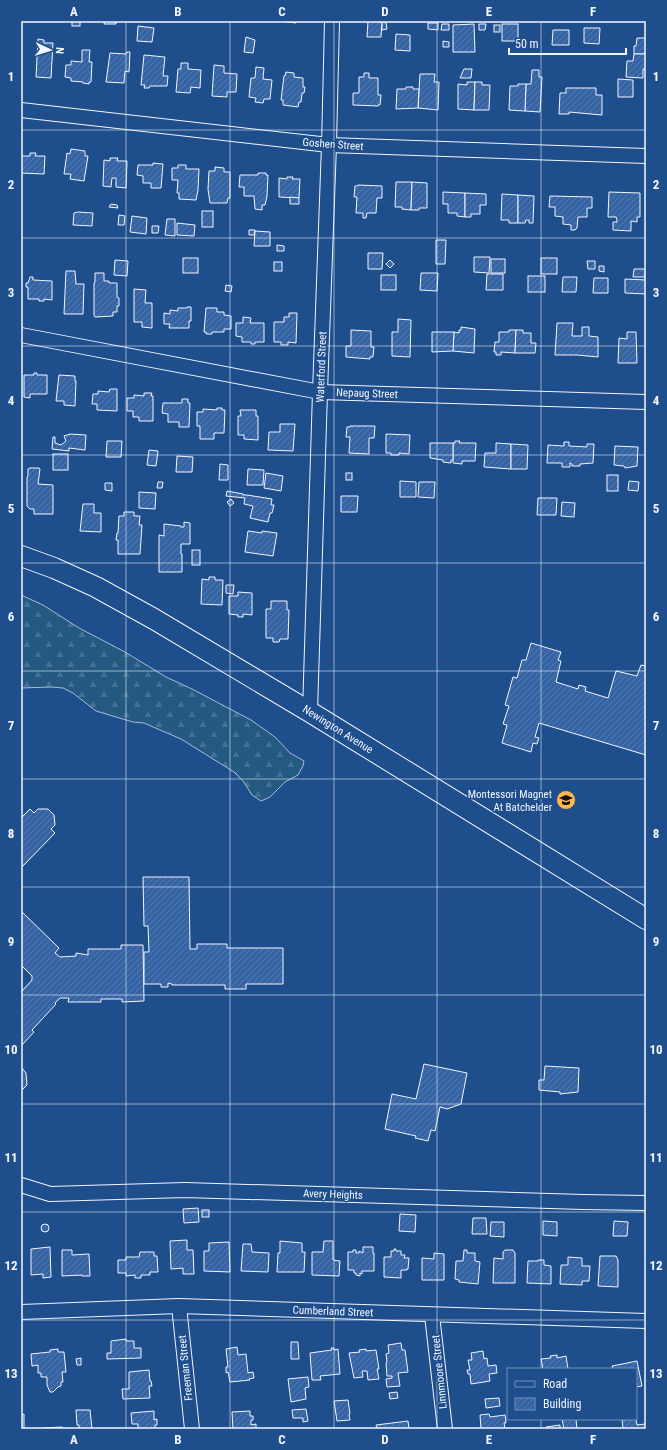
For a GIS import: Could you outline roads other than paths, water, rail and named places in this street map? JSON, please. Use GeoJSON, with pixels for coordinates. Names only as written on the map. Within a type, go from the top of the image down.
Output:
{"type":"FeatureCollection","features":[{"type":"Feature","properties":{"kind":"main road","name":"Newington Avenue"},"geometry":{"type":"LineString","coordinates":[[21,556],[54,568],[109,594],[154,619],[310,712],[646,919]]}},
{"type":"Feature","properties":{"kind":"street","name":"Waterford Street"},"geometry":{"type":"LineString","coordinates":[[310,712],[332,21]]}},
{"type":"Feature","properties":{"kind":"street","name":"Goshen Street"},"geometry":{"type":"LineString","coordinates":[[21,110],[329,145],[646,156]]}},
{"type":"Feature","properties":{"kind":"street","name":"Nepaug Street"},"geometry":{"type":"LineString","coordinates":[[21,335],[320,392],[646,402]]}},
{"type":"Feature","properties":{"kind":"street","name":"Avery Heights"},"geometry":{"type":"LineString","coordinates":[[21,1185],[50,1194],[185,1190],[646,1203]]}},
{"type":"Feature","properties":{"kind":"street","name":"Cumberland Street"},"geometry":{"type":"LineString","coordinates":[[21,1312],[179,1306],[646,1321]]}},
{"type":"Feature","properties":{"kind":"street","name":"Freeman Street"},"geometry":{"type":"LineString","coordinates":[[179,1306],[192,1429]]}},
{"type":"Feature","properties":{"kind":"street","name":"Linnmoore Street"},"geometry":{"type":"LineString","coordinates":[[432,1315],[445,1429]]}},
{"type":"Feature","properties":{"kind":"place","name":"Montessori Magnet At Batchelder"},"geometry":{"type":"Point","coordinates":[566,800]}}]}
